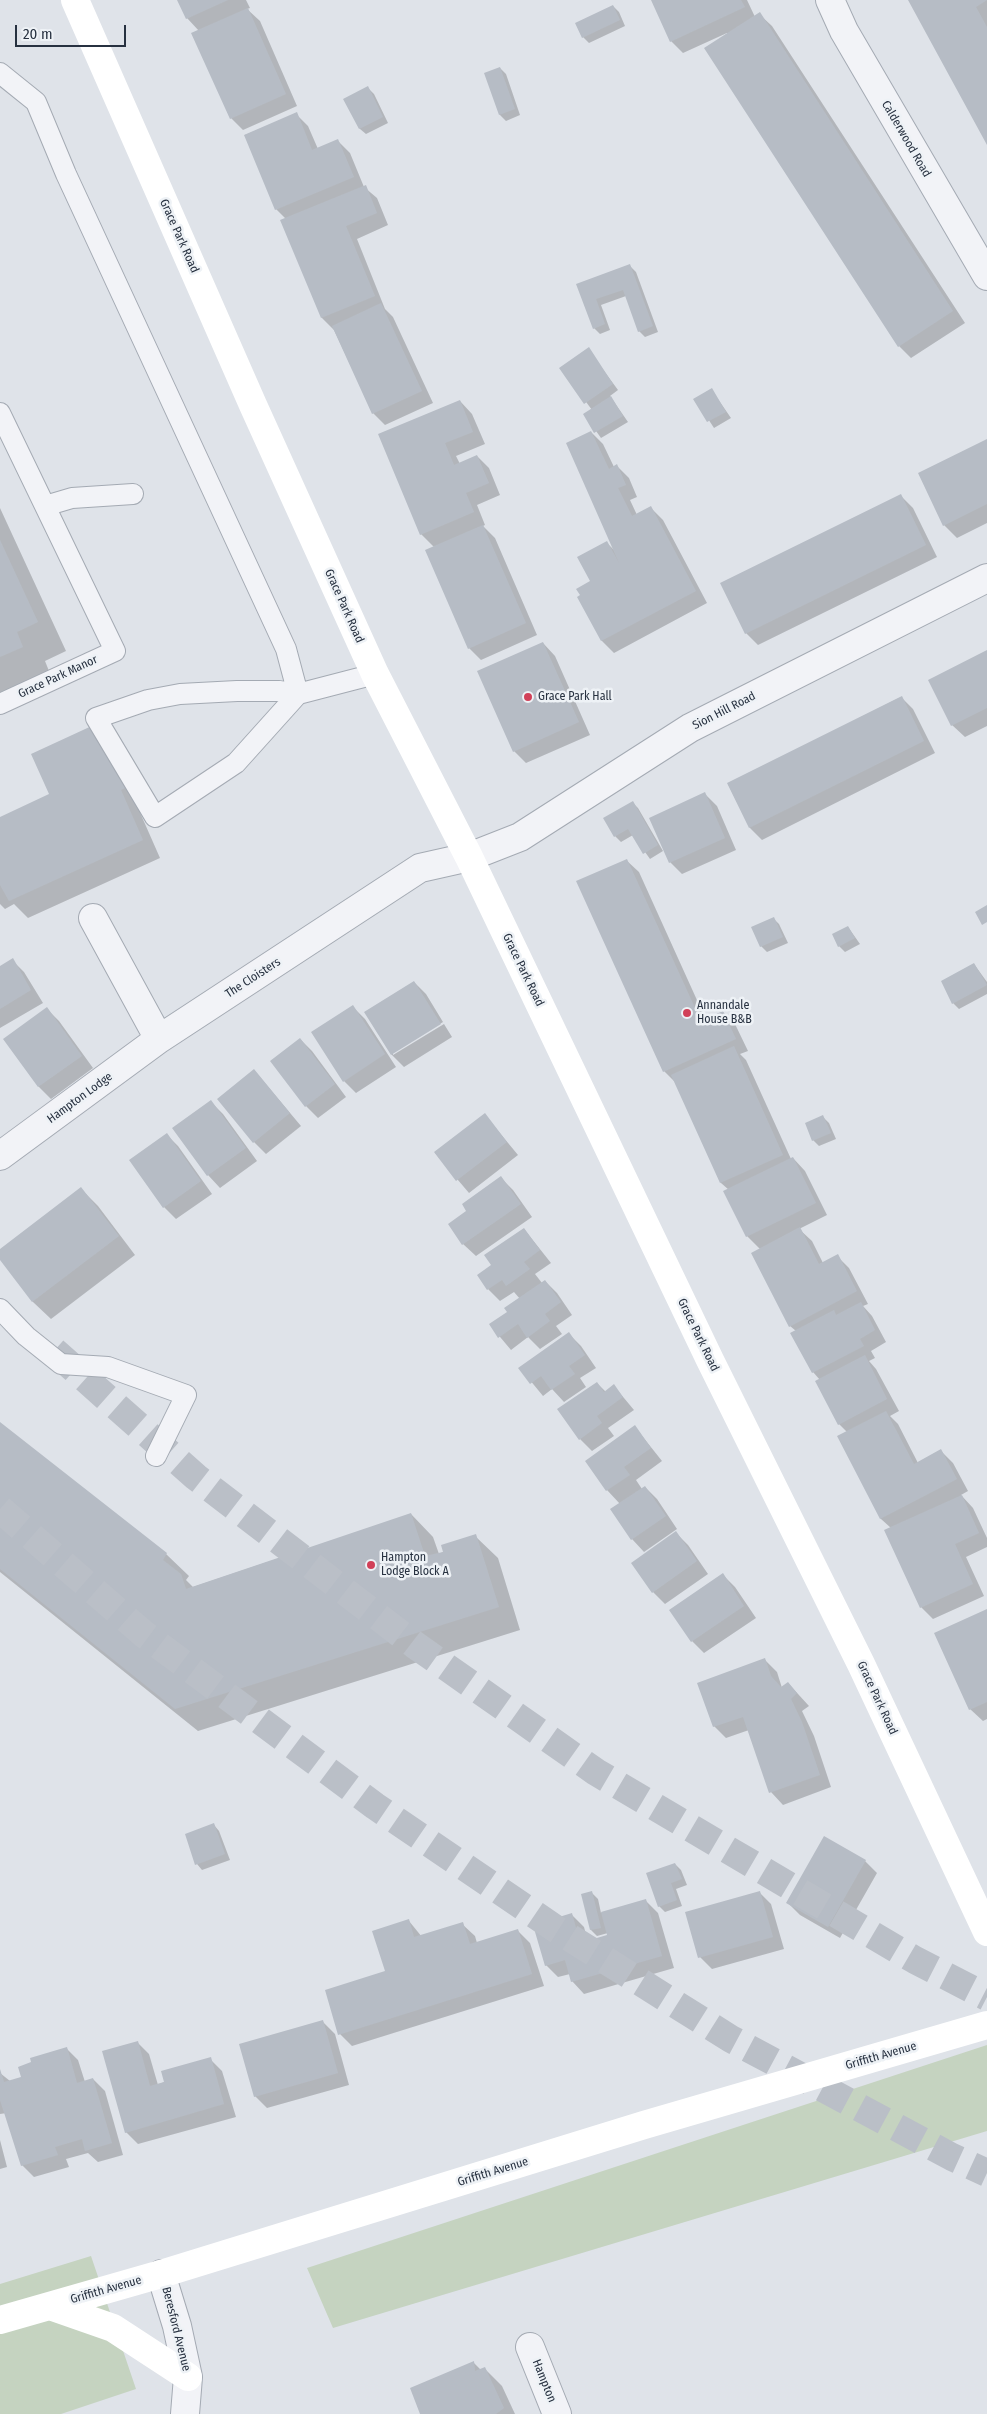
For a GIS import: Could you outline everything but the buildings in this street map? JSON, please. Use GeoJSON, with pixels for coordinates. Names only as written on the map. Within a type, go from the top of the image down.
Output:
{"type":"FeatureCollection","features":[{"type":"Feature","properties":{"kind":"street","name":"Grace Park Road"},"geometry":{"type":"LineString","coordinates":[[75,0],[253,405],[375,674],[468,857],[710,1360],[861,1664],[987,1932]]}},
{"type":"Feature","properties":{"kind":"street","name":"Calderwood Road"},"geometry":{"type":"LineString","coordinates":[[830,0],[844,31],[987,276]]}},
{"type":"Feature","properties":{"kind":"street","name":"Sion Hill Road"},"geometry":{"type":"LineString","coordinates":[[468,857],[520,837],[690,728],[987,578]]}},
{"type":"Feature","properties":{"kind":"street","name":"The Cloisters"},"geometry":{"type":"LineString","coordinates":[[159,1039],[420,868],[468,857]]}},
{"type":"Feature","properties":{"kind":"street"},"geometry":{"type":"LineString","coordinates":[[93,918],[159,1039]]}},
{"type":"Feature","properties":{"kind":"street","name":"Hampton Lodge"},"geometry":{"type":"LineString","coordinates":[[0,1156],[159,1039]]}},
{"type":"Feature","properties":{"kind":"street","name":"Griffith Avenue"},"geometry":{"type":"LineString","coordinates":[[0,2320],[162,2274],[644,2125],[987,2025]]}},
{"type":"Feature","properties":{"kind":"street","name":"Beresford Avenue"},"geometry":{"type":"LineString","coordinates":[[162,2274],[177,2326],[188,2377],[185,2414]]}},
{"type":"Feature","properties":{"kind":"street"},"geometry":{"type":"LineString","coordinates":[[50,2306],[113,2328],[188,2377]]}},
{"type":"Feature","properties":{"kind":"street","name":"Hampton"},"geometry":{"type":"LineString","coordinates":[[530,2347],[557,2414]]}},
{"type":"Feature","properties":{"kind":"lane"},"geometry":{"type":"LineString","coordinates":[[0,73],[36,102],[66,174],[286,649],[298,694]]}},
{"type":"Feature","properties":{"kind":"lane"},"geometry":{"type":"LineString","coordinates":[[0,413],[45,506],[72,498],[132,494]]}},
{"type":"Feature","properties":{"kind":"lane","name":"Grace Park Manor"},"geometry":{"type":"LineString","coordinates":[[0,704],[115,651],[45,506]]}},
{"type":"Feature","properties":{"kind":"lane"},"geometry":{"type":"LineString","coordinates":[[298,694],[236,763],[155,817],[96,718],[148,700],[180,694],[279,691],[298,694],[375,674]]}},
{"type":"Feature","properties":{"kind":"lane"},"geometry":{"type":"LineString","coordinates":[[0,1309],[26,1336],[61,1364],[108,1367],[186,1395],[156,1456]]}},
{"type":"Feature","properties":{"kind":"green space"},"geometry":{"type":"Polygon","coordinates":[[[987,2045],[987,2131],[333,2328],[307,2268],[987,2045]]]}},
{"type":"Feature","properties":{"kind":"green space"},"geometry":{"type":"Polygon","coordinates":[[[91,2256],[136,2389],[61,2414],[0,2414],[0,2284],[91,2256]]]}},
{"type":"Feature","properties":{"kind":"tunnel"},"geometry":{"type":"LineString","coordinates":[[54,1351],[196,1477],[415,1645],[596,1772],[915,1960],[987,1997]]}},
{"type":"Feature","properties":{"kind":"tunnel"},"geometry":{"type":"LineString","coordinates":[[0,1509],[145,1635],[375,1806],[556,1929],[731,2039],[952,2157],[987,2173]]}},
{"type":"Feature","properties":{"kind":"place","name":"Grace Park Hall"},"geometry":{"type":"Point","coordinates":[528,697]}},
{"type":"Feature","properties":{"kind":"place","name":"Annandale House B&B"},"geometry":{"type":"Point","coordinates":[687,1013]}},
{"type":"Feature","properties":{"kind":"place","name":"Hampton Lodge Block A"},"geometry":{"type":"Point","coordinates":[371,1565]}}]}
